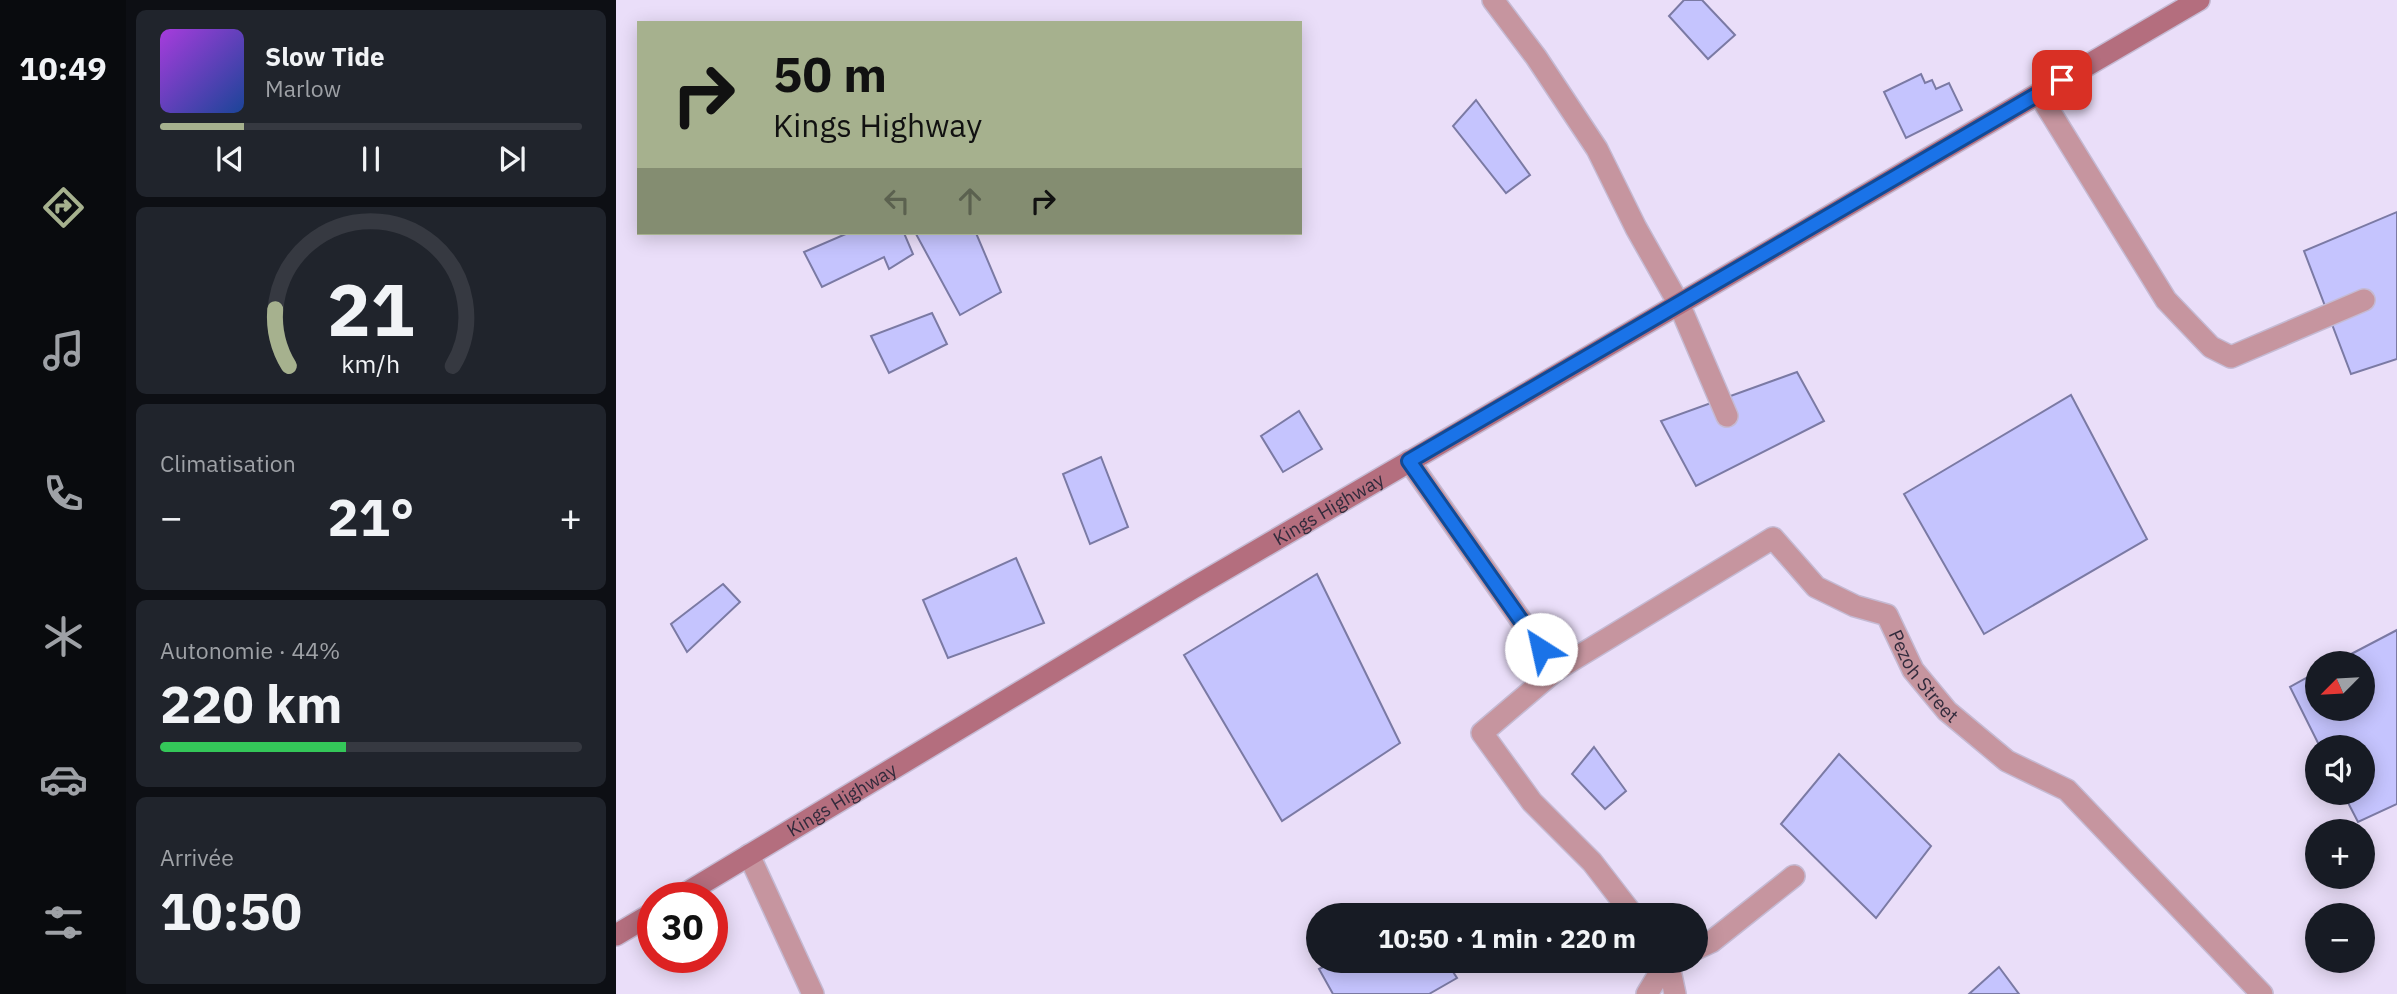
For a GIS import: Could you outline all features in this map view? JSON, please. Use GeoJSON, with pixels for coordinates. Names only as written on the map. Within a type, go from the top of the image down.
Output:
{"type":"FeatureCollection","features":[{"type":"Feature","properties":{"kind":"street"},"geometry":{"type":"LineString","coordinates":[[1493,0],[1536,57],[1597,149],[1636,228],[1679,304],[1727,416]]}},
{"type":"Feature","properties":{"kind":"street","name":"Kings Highway"},"geometry":{"type":"LineString","coordinates":[[704,882],[1193,587],[2199,0]]}},
{"type":"Feature","properties":{"kind":"street"},"geometry":{"type":"LineString","coordinates":[[2039,93],[2166,300],[2211,347],[2231,357],[2364,300]]}},
{"type":"Feature","properties":{"kind":"street"},"geometry":{"type":"LineString","coordinates":[[1409,461],[1556,670],[1482,733],[1532,802],[1592,862],[1624,903]]}},
{"type":"Feature","properties":{"kind":"street","name":"Pezoh Street"},"geometry":{"type":"LineString","coordinates":[[1556,670],[1773,538],[1816,587],[1855,606],[1887,615],[1913,670],[1947,711],[2007,761],[2067,790],[2262,994]]}},
{"type":"Feature","properties":{"kind":"street"},"geometry":{"type":"LineString","coordinates":[[749,855],[813,994]]}},
{"type":"Feature","properties":{"kind":"street"},"geometry":{"type":"LineString","coordinates":[[1708,944],[1794,876]]}},
{"type":"Feature","properties":{"kind":"street"},"geometry":{"type":"LineString","coordinates":[[616,935],[637,923]]}},
{"type":"Feature","properties":{"kind":"street"},"geometry":{"type":"LineString","coordinates":[[1647,994],[1660,973]]}},
{"type":"Feature","properties":{"kind":"street"},"geometry":{"type":"LineString","coordinates":[[1670,973],[1675,994]]}},
{"type":"Feature","properties":{"kind":"building"},"geometry":{"type":"Polygon","coordinates":[[[1684,0],[1702,0],[1735,35],[1708,59],[1669,16],[1684,0]]]}},
{"type":"Feature","properties":{"kind":"building"},"geometry":{"type":"Polygon","coordinates":[[[1921,74],[1925,83],[1932,80],[1936,89],[1949,83],[1962,110],[1906,138],[1884,92],[1921,74]]]}},
{"type":"Feature","properties":{"kind":"building"},"geometry":{"type":"Polygon","coordinates":[[[1476,100],[1530,175],[1506,193],[1453,126],[1476,100]]]}},
{"type":"Feature","properties":{"kind":"building"},"geometry":{"type":"Polygon","coordinates":[[[2397,212],[2397,359],[2351,374],[2304,251],[2397,212]]]}},
{"type":"Feature","properties":{"kind":"building"},"geometry":{"type":"Polygon","coordinates":[[[843,235],[905,235],[913,254],[889,269],[884,257],[822,287],[804,252],[843,235]]]}},
{"type":"Feature","properties":{"kind":"building"},"geometry":{"type":"Polygon","coordinates":[[[917,235],[977,235],[1001,292],[960,315],[917,235]]]}},
{"type":"Feature","properties":{"kind":"building"},"geometry":{"type":"Polygon","coordinates":[[[932,313],[947,344],[889,373],[871,336],[932,313]]]}},
{"type":"Feature","properties":{"kind":"building"},"geometry":{"type":"Polygon","coordinates":[[[1797,372],[1824,421],[1696,486],[1661,421],[1797,372]]]}},
{"type":"Feature","properties":{"kind":"building"},"geometry":{"type":"Polygon","coordinates":[[[2071,395],[2147,539],[1984,634],[1904,494],[2071,395]]]}},
{"type":"Feature","properties":{"kind":"building"},"geometry":{"type":"Polygon","coordinates":[[[1299,411],[1322,449],[1283,472],[1261,436],[1299,411]]]}},
{"type":"Feature","properties":{"kind":"building"},"geometry":{"type":"Polygon","coordinates":[[[1101,457],[1128,527],[1090,544],[1063,474],[1101,457]]]}},
{"type":"Feature","properties":{"kind":"building"},"geometry":{"type":"Polygon","coordinates":[[[1016,558],[1044,623],[948,658],[923,600],[1016,558]]]}},
{"type":"Feature","properties":{"kind":"building"},"geometry":{"type":"Polygon","coordinates":[[[1317,574],[1400,743],[1282,821],[1184,655],[1317,574]]]}},
{"type":"Feature","properties":{"kind":"building"},"geometry":{"type":"Polygon","coordinates":[[[723,584],[740,602],[687,652],[671,624],[723,584]]]}},
{"type":"Feature","properties":{"kind":"building"},"geometry":{"type":"Polygon","coordinates":[[[2397,630],[2397,804],[2364,819],[2356,819],[2349,805],[2375,805],[2375,735],[2314,735],[2307,721],[2375,721],[2375,651],[2357,651],[2397,630]]]}},
{"type":"Feature","properties":{"kind":"building"},"geometry":{"type":"Polygon","coordinates":[[[2305,679],[2305,717],[2290,687],[2305,679]]]}},
{"type":"Feature","properties":{"kind":"building"},"geometry":{"type":"Polygon","coordinates":[[[1594,747],[1626,791],[1605,809],[1572,774],[1594,747]]]}},
{"type":"Feature","properties":{"kind":"building"},"geometry":{"type":"Polygon","coordinates":[[[1839,754],[1931,846],[1876,918],[1781,824],[1839,754]]]}},
{"type":"Feature","properties":{"kind":"building"},"geometry":{"type":"Polygon","coordinates":[[[1999,967],[2019,994],[1969,994],[1999,967]]]}},
{"type":"Feature","properties":{"kind":"building"},"geometry":{"type":"Polygon","coordinates":[[[1321,973],[1454,973],[1457,978],[1429,994],[1333,994],[1321,973]]]}},
{"type":"Feature","properties":{"kind":"route"},"geometry":{"type":"LineString","coordinates":[[1541,649],[1409,461],[2062,80]]}}]}
